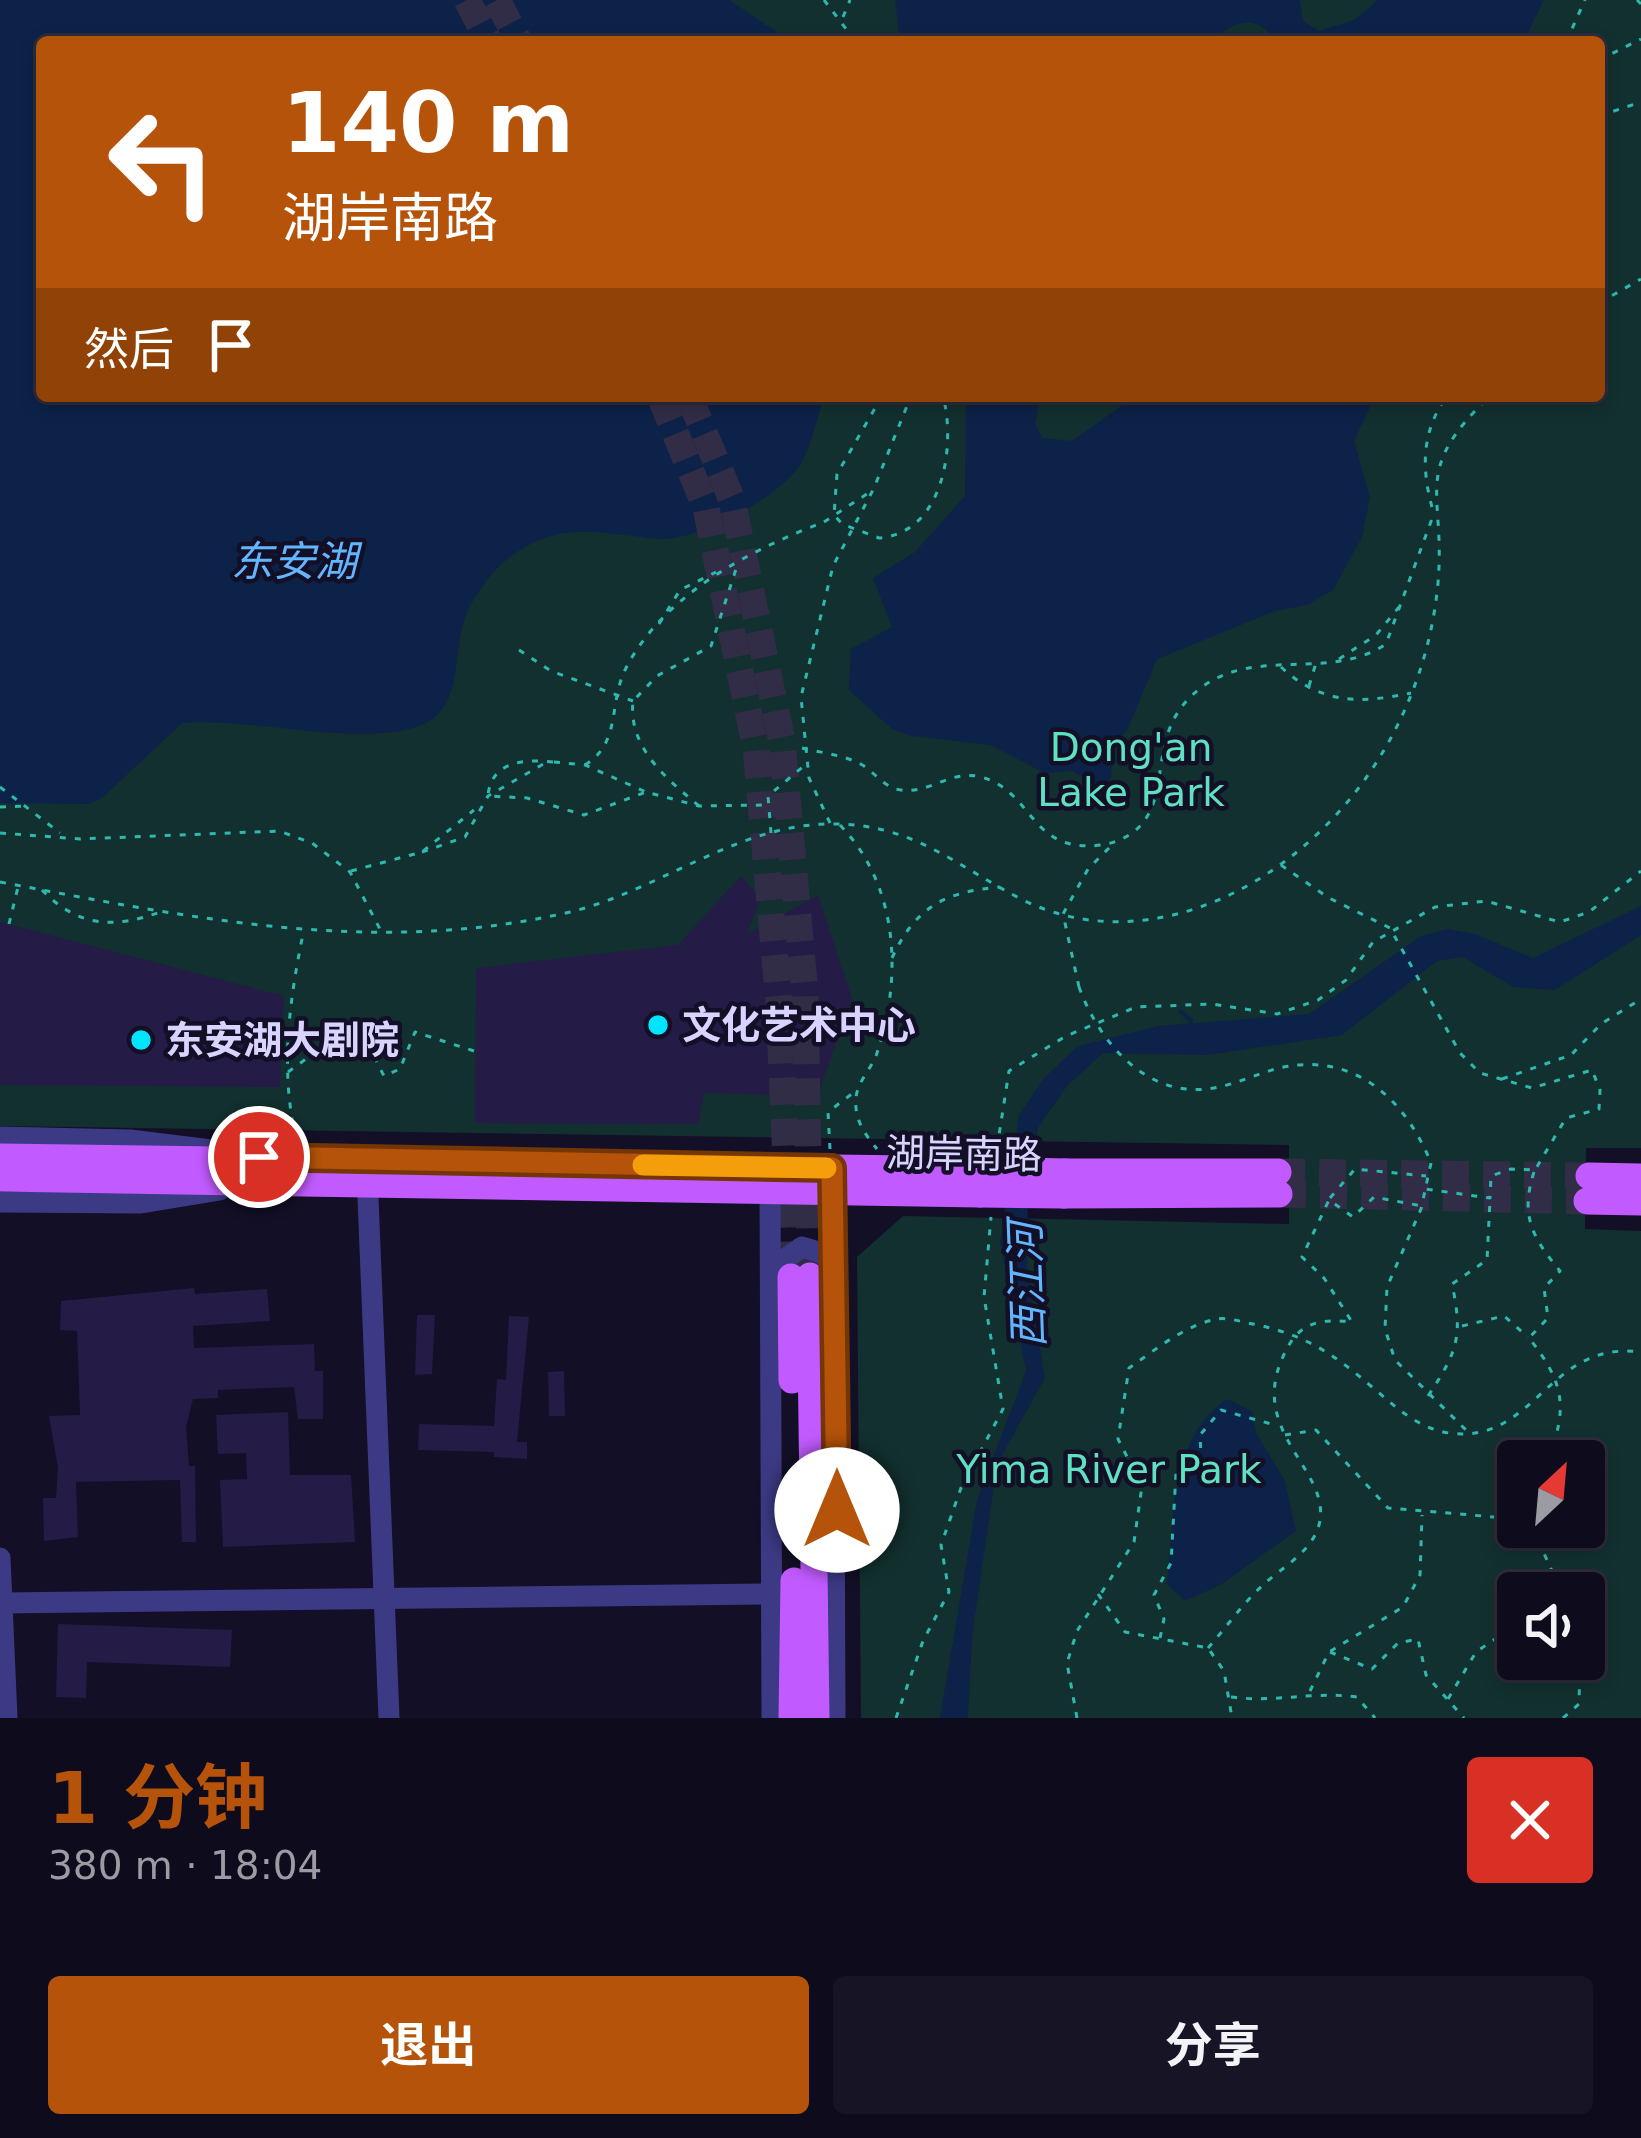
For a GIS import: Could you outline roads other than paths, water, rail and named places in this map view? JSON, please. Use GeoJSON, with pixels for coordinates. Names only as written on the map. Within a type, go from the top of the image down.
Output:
{"type":"FeatureCollection","features":[{"type":"Feature","properties":{"kind":"main road","name":"湖岸南路"},"geometry":{"type":"LineString","coordinates":[[0,1156],[367,1172],[987,1184],[1279,1183]]}},
{"type":"Feature","properties":{"kind":"main road","name":"湖岸南路"},"geometry":{"type":"LineString","coordinates":[[0,1178],[260,1169],[301,1158],[367,1172]]}},
{"type":"Feature","properties":{"kind":"main road"},"geometry":{"type":"LineString","coordinates":[[1641,1177],[1588,1189],[1641,1202]]}},
{"type":"Feature","properties":{"kind":"main road"},"geometry":{"type":"LineString","coordinates":[[792,1718],[802,1273]]}},
{"type":"Feature","properties":{"kind":"main road"},"geometry":{"type":"LineString","coordinates":[[802,1273],[816,1718]]}},
{"type":"Feature","properties":{"kind":"street"},"geometry":{"type":"LineString","coordinates":[[0,1137],[130,1140],[260,1169]]}},
{"type":"Feature","properties":{"kind":"street"},"geometry":{"type":"LineString","coordinates":[[0,1202],[141,1203],[260,1169]]}},
{"type":"Feature","properties":{"kind":"street"},"geometry":{"type":"LineString","coordinates":[[367,1172],[389,1718]]}},
{"type":"Feature","properties":{"kind":"street"},"geometry":{"type":"LineString","coordinates":[[770,1179],[802,1273],[835,1718]]}},
{"type":"Feature","properties":{"kind":"street"},"geometry":{"type":"LineString","coordinates":[[772,1718],[770,1594],[802,1273],[833,1180]]}},
{"type":"Feature","properties":{"kind":"street"},"geometry":{"type":"LineString","coordinates":[[0,1558],[7,1718]]}},
{"type":"Feature","properties":{"kind":"street"},"geometry":{"type":"LineString","coordinates":[[1,1603],[770,1594]]}},
{"type":"Feature","properties":{"kind":"water","name":"东安湖"},"geometry":{"type":"Polygon","coordinates":[[[0,0],[729,0],[783,36],[36,36],[36,402],[822,402],[800,465],[775,490],[736,515],[674,538],[565,533],[510,557],[485,583],[466,615],[455,678],[444,707],[419,726],[366,734],[182,723],[102,798],[88,804],[0,803],[0,0]]]}},
{"type":"Feature","properties":{"kind":"water"},"geometry":{"type":"Polygon","coordinates":[[[895,0],[1300,0],[1303,21],[1319,31],[1354,20],[1378,0],[1544,0],[1526,36],[1273,36],[1260,26],[1244,23],[1216,36],[899,36],[895,0]]]}},
{"type":"Feature","properties":{"kind":"water"},"geometry":{"type":"Polygon","coordinates":[[[966,402],[1039,402],[1035,424],[1042,438],[1072,441],[1127,402],[1372,402],[1354,441],[1370,497],[1362,537],[1333,590],[1307,605],[1275,611],[1157,659],[1127,730],[1113,745],[1110,791],[1072,771],[1045,773],[990,745],[912,736],[892,729],[849,690],[851,649],[892,627],[873,578],[915,552],[965,496],[966,402]]]}},
{"type":"Feature","properties":{"kind":"water"},"geometry":{"type":"Polygon","coordinates":[[[1641,906],[1641,935],[1555,990],[1513,987],[1463,957],[1437,961],[1342,1035],[1207,1055],[1103,1053],[1067,1086],[1038,1128],[1028,1183],[1027,1267],[1045,1378],[997,1464],[972,1636],[968,1718],[940,1718],[977,1500],[1026,1371],[1000,1242],[1019,1115],[1044,1078],[1078,1046],[1158,1026],[1309,1014],[1421,936],[1448,929],[1475,934],[1533,958],[1641,906]]]}},
{"type":"Feature","properties":{"kind":"water"},"geometry":{"type":"Polygon","coordinates":[[[1227,1399],[1252,1411],[1256,1433],[1285,1481],[1296,1531],[1220,1585],[1185,1601],[1167,1584],[1178,1482],[1194,1436],[1227,1399]]]}},
{"type":"Feature","properties":{"kind":"waterway","name":"西江河"},"geometry":{"type":"LineString","coordinates":[[1181,1012],[1191,1021]]}},
{"type":"Feature","properties":{"kind":"tunnel"},"geometry":{"type":"LineString","coordinates":[[467,0],[486,36]]}},
{"type":"Feature","properties":{"kind":"tunnel"},"geometry":{"type":"LineString","coordinates":[[497,0],[516,36]]}},
{"type":"Feature","properties":{"kind":"tunnel"},"geometry":{"type":"LineString","coordinates":[[662,402],[706,508],[756,749],[779,1002],[791,1276]]}},
{"type":"Feature","properties":{"kind":"tunnel"},"geometry":{"type":"LineString","coordinates":[[691,402],[732,500],[782,741],[805,994],[810,1272]]}},
{"type":"Feature","properties":{"kind":"tunnel"},"geometry":{"type":"LineString","coordinates":[[1278,1172],[1589,1176]]}},
{"type":"Feature","properties":{"kind":"tunnel"},"geometry":{"type":"LineString","coordinates":[[1279,1194],[1587,1201]]}},
{"type":"Feature","properties":{"kind":"place","name":"文化艺术中心"},"geometry":{"type":"Point","coordinates":[658,1025]}},
{"type":"Feature","properties":{"kind":"place","name":"东安湖大剧院"},"geometry":{"type":"Point","coordinates":[141,1040]}},
{"type":"Feature","properties":{"kind":"park label","name":"Dong'an Lake Park"},"geometry":{"type":"Point","coordinates":[1131,770]}},
{"type":"Feature","properties":{"kind":"park label","name":"Yima River Park"},"geometry":{"type":"Point","coordinates":[1109,1469]}}]}
